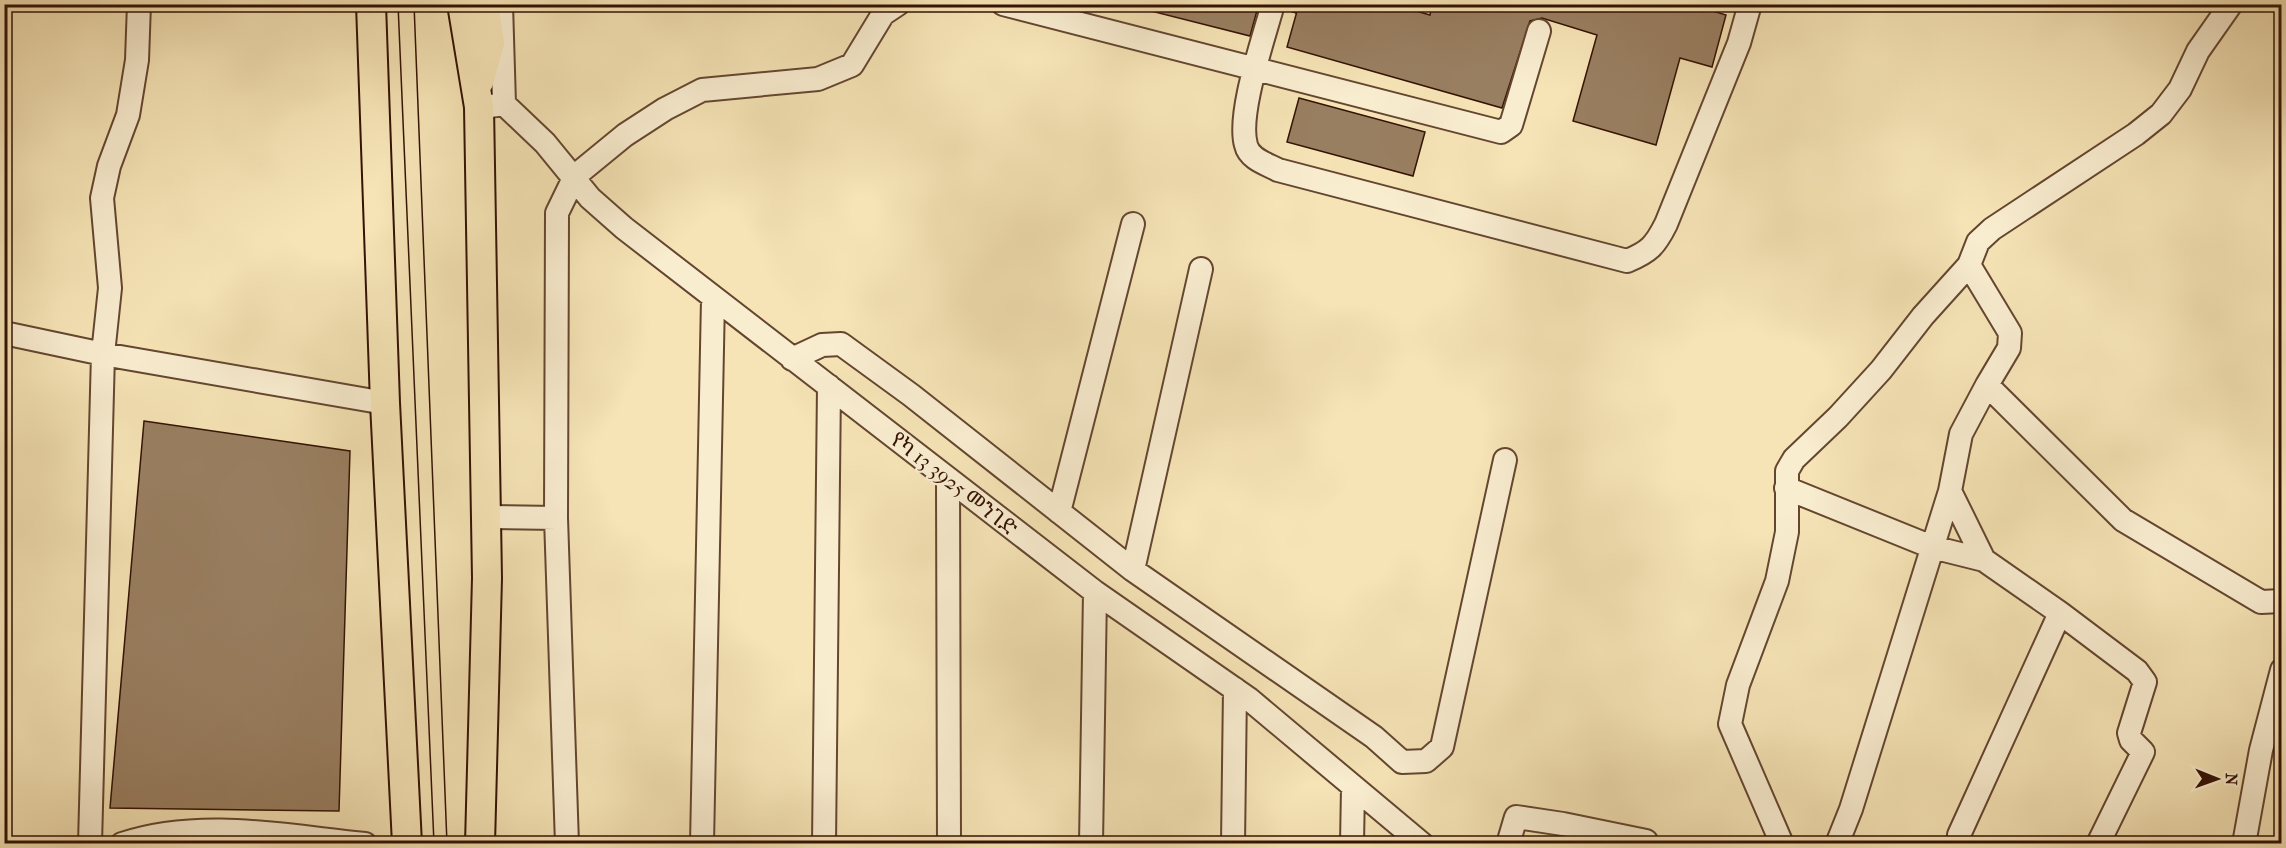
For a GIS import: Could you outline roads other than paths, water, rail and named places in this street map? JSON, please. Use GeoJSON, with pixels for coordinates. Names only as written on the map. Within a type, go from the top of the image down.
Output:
{"type":"FeatureCollection","features":[{"type":"Feature","properties":{"kind":"main road"},"geometry":{"type":"LineString","coordinates":[[371,4],[385,404],[407,843]]}},
{"type":"Feature","properties":{"kind":"main road"},"geometry":{"type":"LineString","coordinates":[[462,4],[487,100]]}},
{"type":"Feature","properties":{"kind":"main road"},"geometry":{"type":"LineString","coordinates":[[480,843],[486,518],[487,100],[490,43],[484,4]]}},
{"type":"Feature","properties":{"kind":"street"},"geometry":{"type":"LineString","coordinates":[[90,843],[103,354],[110,288],[102,198],[109,166],[128,115],[137,60],[139,4]]}},
{"type":"Feature","properties":{"kind":"street"},"geometry":{"type":"LineString","coordinates":[[487,100],[501,4]]}},
{"type":"Feature","properties":{"kind":"street"},"geometry":{"type":"LineString","coordinates":[[567,843],[556,518],[557,213],[575,177],[625,135],[665,109],[702,90],[818,79],[852,65],[883,14],[898,4]]}},
{"type":"Feature","properties":{"kind":"street"},"geometry":{"type":"LineString","coordinates":[[1003,4],[1502,132],[1511,125],[1539,31]]}},
{"type":"Feature","properties":{"kind":"street"},"geometry":{"type":"LineString","coordinates":[[1273,4],[1255,70],[1244,125],[1246,147],[1256,159],[1278,170],[1627,261],[1646,254],[1658,240],[1666,224],[1739,43],[1750,4]]}},
{"type":"Feature","properties":{"kind":"street"},"geometry":{"type":"LineString","coordinates":[[1782,843],[1730,724],[1738,685],[1777,581],[1787,532],[1786,471],[1794,459],[1838,417],[1881,370],[1923,316],[1969,265],[1978,242],[1992,229],[2136,134],[2161,114],[2180,89],[2198,51],[2231,4]]}},
{"type":"Feature","properties":{"kind":"street","name":"የካ 13 3925 መንገድ"},"geometry":{"type":"LineString","coordinates":[[487,100],[522,119],[599,206],[713,299],[1095,592],[1242,694],[1422,843]]}},
{"type":"Feature","properties":{"kind":"street"},"geometry":{"type":"LineString","coordinates":[[1059,512],[1133,224]]}},
{"type":"Feature","properties":{"kind":"street"},"geometry":{"type":"LineString","coordinates":[[1837,843],[1851,808],[1950,491],[1961,434],[2009,348],[2010,333],[1969,265]]}},
{"type":"Feature","properties":{"kind":"street"},"geometry":{"type":"LineString","coordinates":[[1133,570],[1201,269]]}},
{"type":"Feature","properties":{"kind":"street"},"geometry":{"type":"LineString","coordinates":[[702,843],[713,299]]}},
{"type":"Feature","properties":{"kind":"street"},"geometry":{"type":"LineString","coordinates":[[4,333],[103,354],[385,404]]}},
{"type":"Feature","properties":{"kind":"street"},"geometry":{"type":"LineString","coordinates":[[792,359],[822,345],[841,344],[911,395],[1133,570],[1374,737],[1402,762],[1426,761],[1442,747],[1505,460]]}},
{"type":"Feature","properties":{"kind":"street"},"geometry":{"type":"LineString","coordinates":[[1987,385],[2123,520],[2261,602],[2282,601]]}},
{"type":"Feature","properties":{"kind":"street"},"geometry":{"type":"LineString","coordinates":[[824,843],[829,387]]}},
{"type":"Feature","properties":{"kind":"street"},"geometry":{"type":"LineString","coordinates":[[948,479],[949,843]]}},
{"type":"Feature","properties":{"kind":"street"},"geometry":{"type":"LineString","coordinates":[[1786,488],[1932,547],[1984,560],[2137,671],[2145,682],[2129,733],[2131,740],[2143,752],[2098,843]]}},
{"type":"Feature","properties":{"kind":"street"},"geometry":{"type":"LineString","coordinates":[[1950,491],[1984,560]]}},
{"type":"Feature","properties":{"kind":"street"},"geometry":{"type":"LineString","coordinates":[[486,518],[556,518]]}},
{"type":"Feature","properties":{"kind":"street"},"geometry":{"type":"LineString","coordinates":[[1091,843],[1095,592]]}},
{"type":"Feature","properties":{"kind":"street"},"geometry":{"type":"LineString","coordinates":[[1959,835],[2060,613]]}},
{"type":"Feature","properties":{"kind":"street"},"geometry":{"type":"LineString","coordinates":[[1233,843],[1242,694],[1269,666]]}},
{"type":"Feature","properties":{"kind":"street"},"geometry":{"type":"LineString","coordinates":[[2244,843],[2261,750],[2282,670]]}},
{"type":"Feature","properties":{"kind":"street"},"geometry":{"type":"LineString","coordinates":[[1352,843],[1353,787]]}},
{"type":"Feature","properties":{"kind":"street"},"geometry":{"type":"LineString","coordinates":[[1508,843],[1516,817],[1646,841]]}},
{"type":"Feature","properties":{"kind":"street"},"geometry":{"type":"LineString","coordinates":[[122,843],[184,837],[365,843]]}},
{"type":"Feature","properties":{"kind":"tram line"},"geometry":{"type":"LineString","coordinates":[[398,4],[434,844]]}},
{"type":"Feature","properties":{"kind":"tram line"},"geometry":{"type":"LineString","coordinates":[[414,4],[447,844]]}},
{"type":"Feature","properties":{"kind":"tram line"},"geometry":{"type":"LineString","coordinates":[[1269,4],[1296,13]]}}]}
